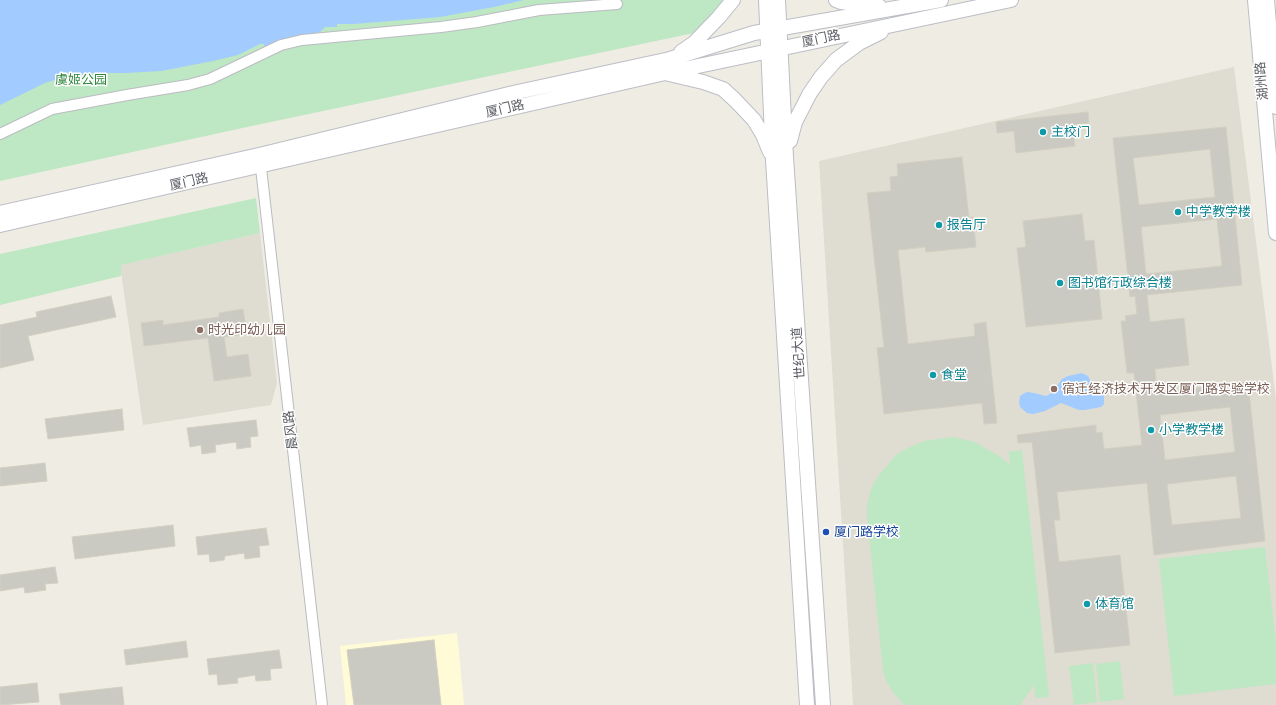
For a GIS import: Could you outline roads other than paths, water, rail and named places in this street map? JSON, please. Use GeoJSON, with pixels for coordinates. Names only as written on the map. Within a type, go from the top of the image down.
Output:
{"type":"FeatureCollection","features":[{"type":"Feature","properties":{"kind":"street"},"geometry":{"type":"LineString","coordinates":[[670,59],[694,43],[733,0]]}},
{"type":"Feature","properties":{"kind":"street","name":"世纪大道"},"geometry":{"type":"LineString","coordinates":[[766,0],[774,30]]}},
{"type":"Feature","properties":{"kind":"street","name":"世纪大道"},"geometry":{"type":"LineString","coordinates":[[778,0],[774,30],[807,705]]}},
{"type":"Feature","properties":{"kind":"street"},"geometry":{"type":"LineString","coordinates":[[836,0],[866,5],[910,6]]}},
{"type":"Feature","properties":{"kind":"street","name":"厦门路"},"geometry":{"type":"LineString","coordinates":[[0,225],[260,160],[513,93],[670,59],[754,33],[941,0]]}},
{"type":"Feature","properties":{"kind":"street","name":"厦门路"},"geometry":{"type":"LineString","coordinates":[[0,213],[260,160],[775,49],[1011,0]]}},
{"type":"Feature","properties":{"kind":"street","name":"湖州路"},"geometry":{"type":"LineString","coordinates":[[1254,0],[1276,233]]}},
{"type":"Feature","properties":{"kind":"street","name":"湖州路"},"geometry":{"type":"LineString","coordinates":[[1267,0],[1276,107]]}},
{"type":"Feature","properties":{"kind":"street"},"geometry":{"type":"LineString","coordinates":[[0,134],[52,109],[188,85],[210,79],[282,45],[302,40],[441,27],[539,10],[617,4]]}},
{"type":"Feature","properties":{"kind":"street"},"geometry":{"type":"LineString","coordinates":[[780,158],[795,122],[810,93],[836,60],[859,43],[898,23]]}},
{"type":"Feature","properties":{"kind":"street"},"geometry":{"type":"LineString","coordinates":[[665,73],[703,82],[723,89],[736,100],[754,120],[780,158]]}},
{"type":"Feature","properties":{"kind":"street","name":"世纪大道"},"geometry":{"type":"LineString","coordinates":[[780,158],[823,705]]}},
{"type":"Feature","properties":{"kind":"street","name":"晨风路"},"geometry":{"type":"LineString","coordinates":[[260,160],[322,705]]}},
{"type":"Feature","properties":{"kind":"water"},"geometry":{"type":"Polygon","coordinates":[[[0,0],[524,0],[440,17],[337,24],[337,27],[325,27],[320,32],[289,38],[265,48],[264,44],[260,44],[238,55],[161,71],[94,73],[64,77],[45,83],[0,105],[0,0]]]}},
{"type":"Feature","properties":{"kind":"water"},"geometry":{"type":"Polygon","coordinates":[[[1082,373],[1088,376],[1093,387],[1104,395],[1104,404],[1101,407],[1079,410],[1061,403],[1045,411],[1033,414],[1027,413],[1020,407],[1020,396],[1023,394],[1027,392],[1046,396],[1052,393],[1062,379],[1082,373]]]}},
{"type":"Feature","properties":{"kind":"place","name":"主校门"},"geometry":{"type":"Point","coordinates":[1043,132]}},
{"type":"Feature","properties":{"kind":"place","name":"中学教学楼"},"geometry":{"type":"Point","coordinates":[1178,212]}},
{"type":"Feature","properties":{"kind":"place","name":"报告厅"},"geometry":{"type":"Point","coordinates":[939,225]}},
{"type":"Feature","properties":{"kind":"place","name":"图书馆行政综合楼"},"geometry":{"type":"Point","coordinates":[1060,283]}},
{"type":"Feature","properties":{"kind":"place","name":"时光印幼儿园"},"geometry":{"type":"Point","coordinates":[200,330]}},
{"type":"Feature","properties":{"kind":"place","name":"食堂"},"geometry":{"type":"Point","coordinates":[933,375]}},
{"type":"Feature","properties":{"kind":"place","name":"宿迁经济技术开发区厦门路实验学校"},"geometry":{"type":"Point","coordinates":[1054,389]}},
{"type":"Feature","properties":{"kind":"place","name":"小学教学楼"},"geometry":{"type":"Point","coordinates":[1151,430]}},
{"type":"Feature","properties":{"kind":"place","name":"厦门路学校"},"geometry":{"type":"Point","coordinates":[826,532]}},
{"type":"Feature","properties":{"kind":"place","name":"体育馆"},"geometry":{"type":"Point","coordinates":[1087,604]}},
{"type":"Feature","properties":{"kind":"park label","name":"虞姬公园"},"geometry":{"type":"Point","coordinates":[81,80]}}]}
